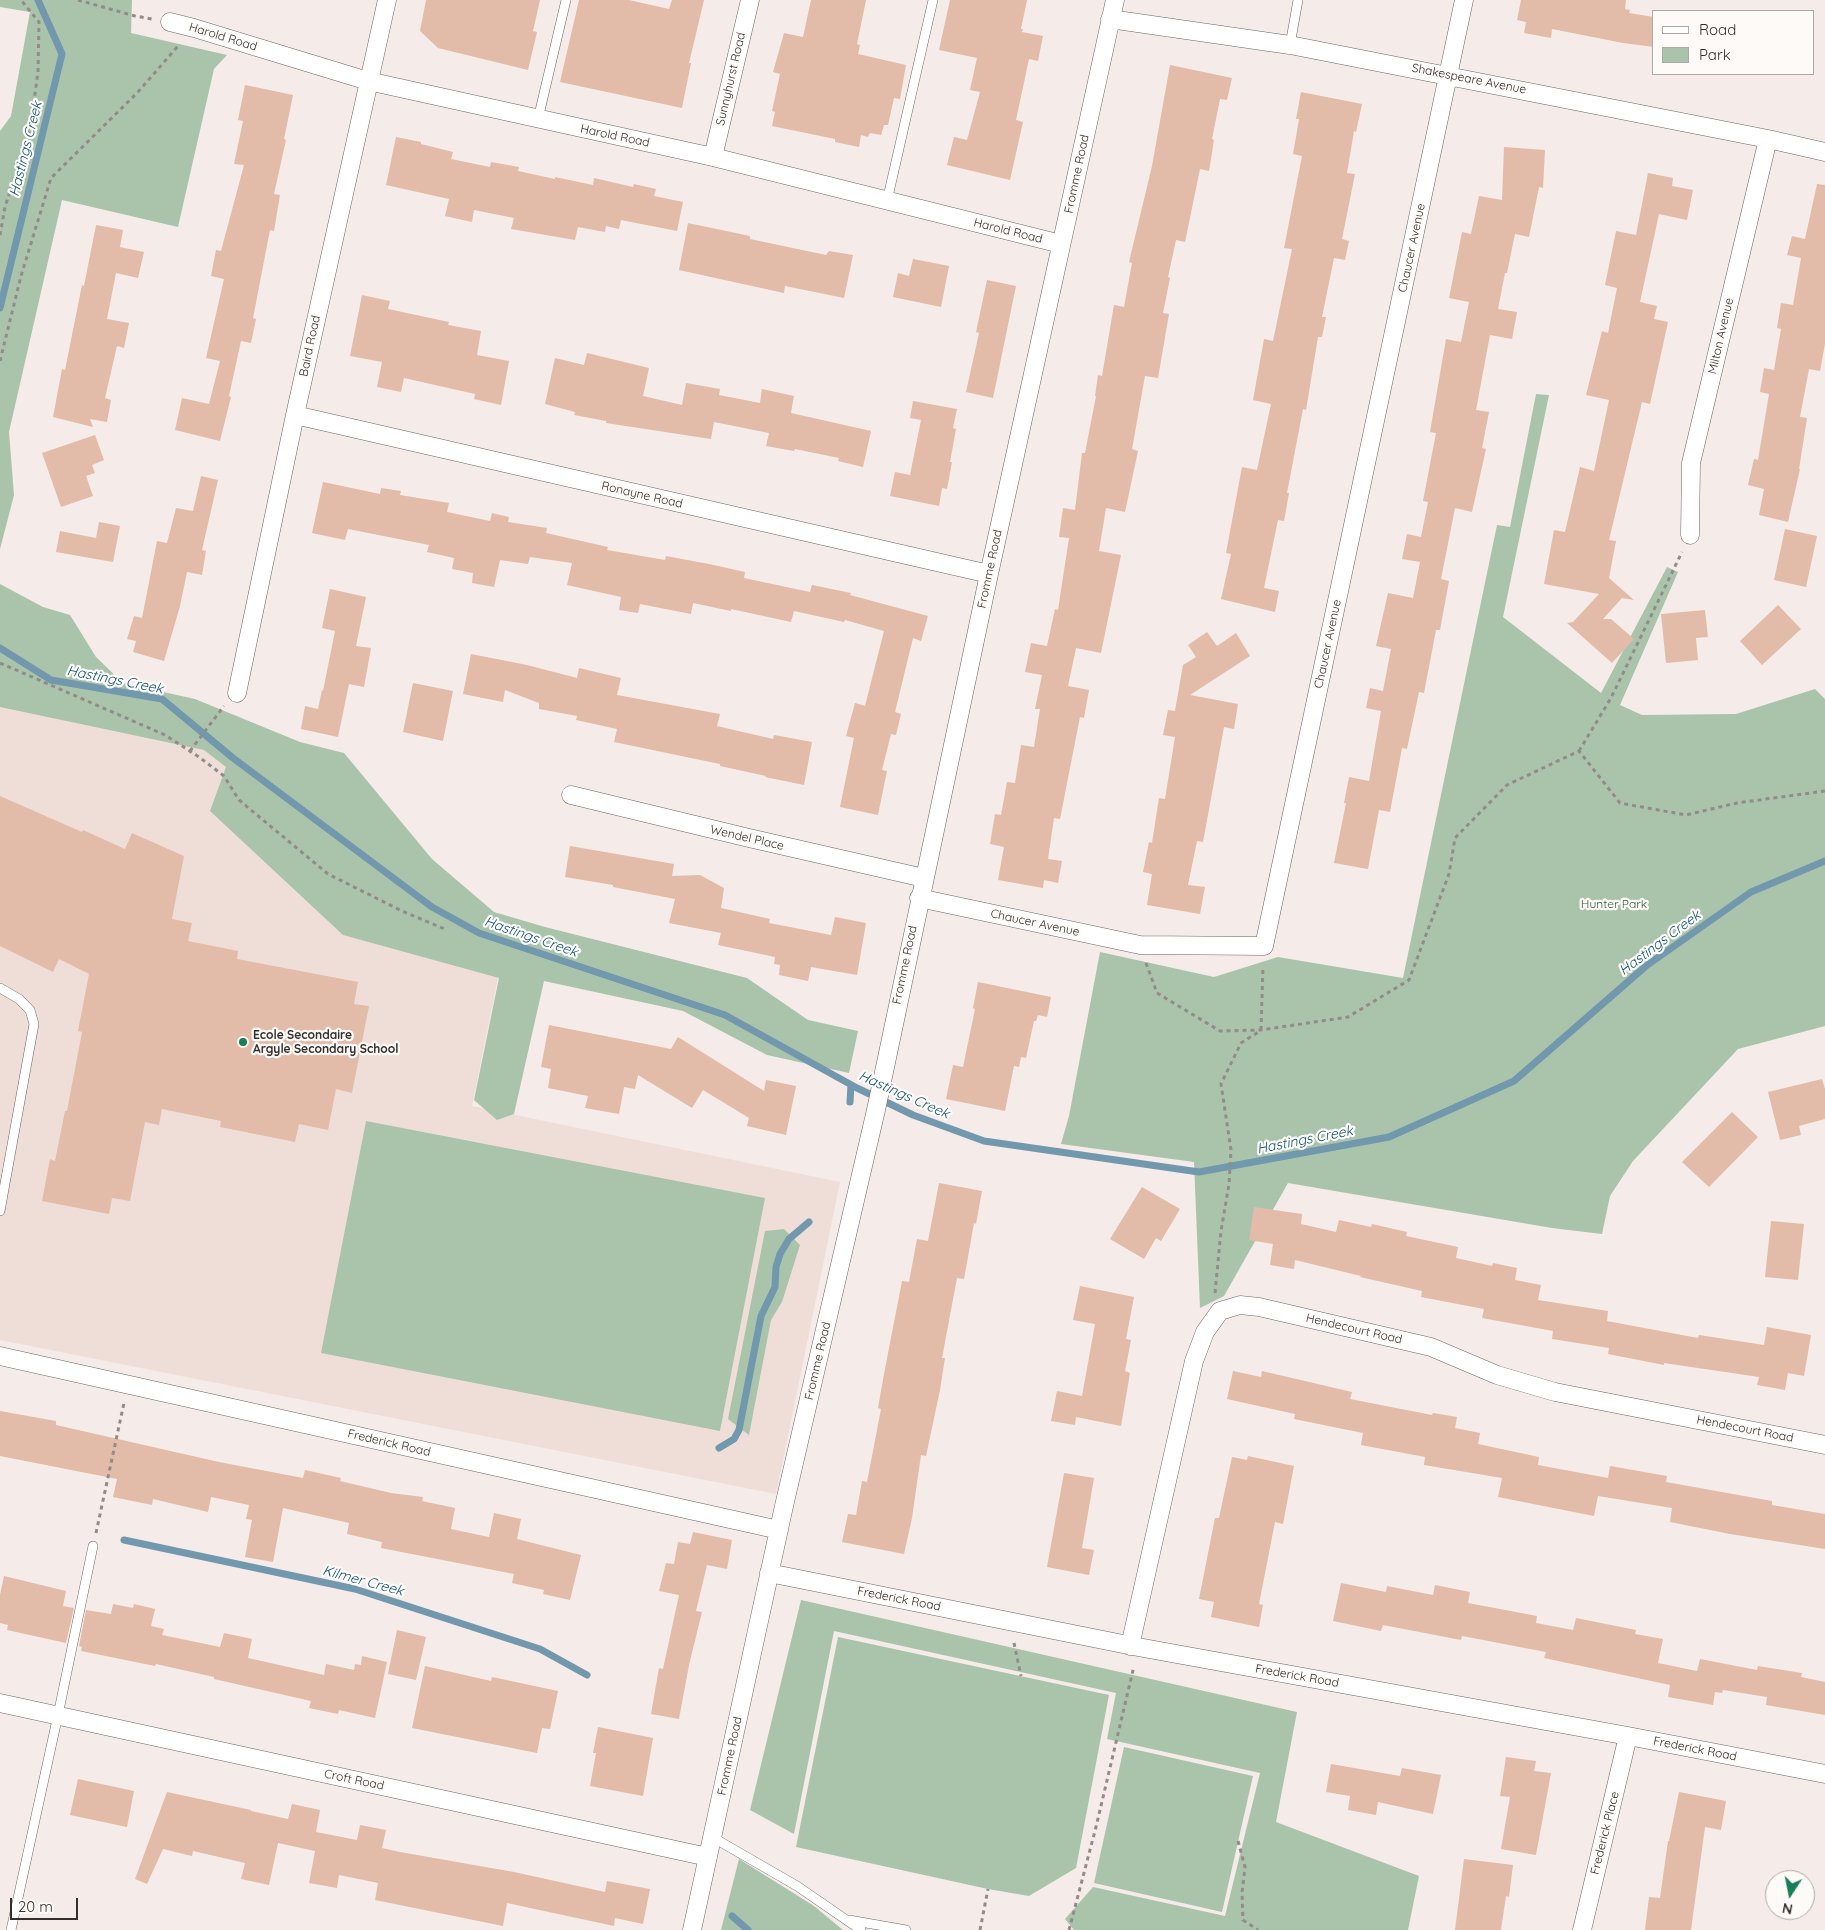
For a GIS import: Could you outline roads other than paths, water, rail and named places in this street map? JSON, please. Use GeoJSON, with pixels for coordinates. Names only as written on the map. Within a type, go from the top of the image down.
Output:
{"type":"FeatureCollection","features":[{"type":"Feature","properties":{"kind":"street","name":"Baird Road"},"geometry":{"type":"LineString","coordinates":[[237,693],[295,415],[387,0]]}},
{"type":"Feature","properties":{"kind":"street","name":"Sunnyhurst Road"},"geometry":{"type":"LineString","coordinates":[[713,157],[750,0]]}},
{"type":"Feature","properties":{"kind":"street","name":"Fromme Road"},"geometry":{"type":"LineString","coordinates":[[692,1930],[769,1573],[876,1110],[919,898],[1115,0]]}},
{"type":"Feature","properties":{"kind":"street","name":"Chaucer Avenue"},"geometry":{"type":"LineString","coordinates":[[919,898],[1140,945],[1264,946],[1464,0]]}},
{"type":"Feature","properties":{"kind":"street","name":"Shakespeare Avenue"},"geometry":{"type":"LineString","coordinates":[[1110,19],[1290,45],[1449,75],[1825,152]]}},
{"type":"Feature","properties":{"kind":"street","name":"Harold Road"},"geometry":{"type":"LineString","coordinates":[[170,22],[368,81],[713,157],[1061,244]]}},
{"type":"Feature","properties":{"kind":"street","name":"Milton Avenue"},"geometry":{"type":"LineString","coordinates":[[1690,534],[1691,463],[1768,139]]}},
{"type":"Feature","properties":{"kind":"street","name":"Ronayne Road"},"geometry":{"type":"LineString","coordinates":[[295,415],[989,574]]}},
{"type":"Feature","properties":{"kind":"street","name":"Wendel Place"},"geometry":{"type":"LineString","coordinates":[[571,794],[749,838],[924,878]]}},
{"type":"Feature","properties":{"kind":"street","name":"Hendecourt Road"},"geometry":{"type":"LineString","coordinates":[[1134,1646],[1194,1361],[1204,1332],[1220,1311],[1240,1305],[1259,1307],[1431,1347],[1497,1375],[1555,1392],[1825,1445]]}},
{"type":"Feature","properties":{"kind":"street","name":"Frederick Road"},"geometry":{"type":"LineString","coordinates":[[0,1356],[779,1530]]}},
{"type":"Feature","properties":{"kind":"street","name":"Frederick Road"},"geometry":{"type":"LineString","coordinates":[[769,1573],[1134,1646],[1825,1774]]}},
{"type":"Feature","properties":{"kind":"street","name":"Croft Road"},"geometry":{"type":"LineString","coordinates":[[0,1703],[708,1857]]}},
{"type":"Feature","properties":{"kind":"street","name":"Frederick Place"},"geometry":{"type":"LineString","coordinates":[[1582,1930],[1628,1736]]}},
{"type":"Feature","properties":{"kind":"lane"},"geometry":{"type":"LineString","coordinates":[[538,119],[566,0]]}},
{"type":"Feature","properties":{"kind":"lane"},"geometry":{"type":"LineString","coordinates":[[887,201],[933,0]]}},
{"type":"Feature","properties":{"kind":"lane"},"geometry":{"type":"LineString","coordinates":[[1290,45],[1298,0]]}},
{"type":"Feature","properties":{"kind":"lane"},"geometry":{"type":"LineString","coordinates":[[0,988],[19,999],[30,1010],[34,1024],[0,1211]]}},
{"type":"Feature","properties":{"kind":"lane"},"geometry":{"type":"LineString","coordinates":[[10,1930],[93,1546]]}},
{"type":"Feature","properties":{"kind":"lane"},"geometry":{"type":"LineString","coordinates":[[712,1837],[797,1886],[862,1930]]}},
{"type":"Feature","properties":{"kind":"lane"},"geometry":{"type":"LineString","coordinates":[[846,1919],[906,1930]]}},
{"type":"Feature","properties":{"kind":"waterway","name":"Hastings Creek"},"geometry":{"type":"LineString","coordinates":[[0,308],[62,54],[38,0]]}},
{"type":"Feature","properties":{"kind":"waterway","name":"Hastings Creek"},"geometry":{"type":"LineString","coordinates":[[0,648],[51,680],[162,699],[233,758],[432,907],[479,933],[725,1015],[857,1088],[913,1115],[984,1141],[1199,1172],[1389,1137],[1514,1081],[1646,966],[1751,892],[1825,861]]}},
{"type":"Feature","properties":{"kind":"waterway"},"geometry":{"type":"LineString","coordinates":[[850,1102],[851,1085]]}},
{"type":"Feature","properties":{"kind":"waterway"},"geometry":{"type":"LineString","coordinates":[[719,1448],[734,1439],[739,1430],[761,1316],[775,1287],[776,1267],[780,1254],[789,1239],[809,1222]]}},
{"type":"Feature","properties":{"kind":"waterway","name":"Kilmer Creek"},"geometry":{"type":"LineString","coordinates":[[124,1540],[355,1589],[540,1649],[587,1675]]}},
{"type":"Feature","properties":{"kind":"waterway","name":"Kilmer Creek"},"geometry":{"type":"LineString","coordinates":[[732,1916],[748,1930]]}},
{"type":"Feature","properties":{"kind":"place","name":"Ecole Secondaire Argyle Secondary School"},"geometry":{"type":"Point","coordinates":[243,1042]}},
{"type":"Feature","properties":{"kind":"park label","name":"Hunter Park"},"geometry":{"type":"Point","coordinates":[1614,904]}}]}
